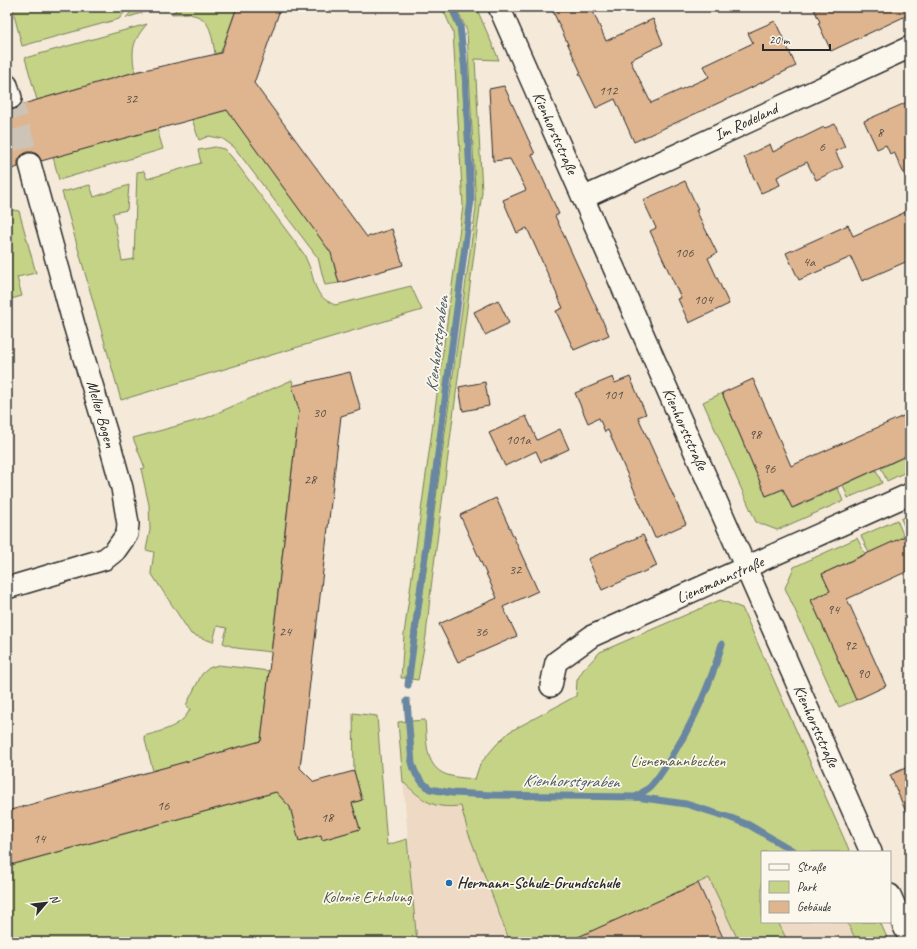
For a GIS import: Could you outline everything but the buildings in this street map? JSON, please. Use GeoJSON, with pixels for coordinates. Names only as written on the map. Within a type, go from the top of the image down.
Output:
{"type":"FeatureCollection","features":[{"type":"Feature","properties":{"kind":"street","name":"Kienhorststraße"},"geometry":{"type":"LineString","coordinates":[[499,7],[872,851]]}},
{"type":"Feature","properties":{"kind":"street","name":"Im Rodeland"},"geometry":{"type":"LineString","coordinates":[[583,198],[910,47]]}},
{"type":"Feature","properties":{"kind":"street","name":"Meller Bogen"},"geometry":{"type":"LineString","coordinates":[[7,588],[105,558],[115,551],[127,534],[128,524],[122,488],[74,325],[30,164]]}},
{"type":"Feature","properties":{"kind":"street","name":"Lienemannstraße"},"geometry":{"type":"LineString","coordinates":[[551,686],[556,662],[592,636],[910,494]]}},
{"type":"Feature","properties":{"kind":"street"},"geometry":{"type":"LineString","coordinates":[[891,896],[910,940]]}},
{"type":"Feature","properties":{"kind":"shaded area","name":"Hermann-Schulz-Grundschule"},"geometry":{"type":"Polygon","coordinates":[[[403,782],[423,800],[449,807],[461,806],[468,832],[510,942],[417,942],[403,782]]]}},
{"type":"Feature","properties":{"kind":"shaded area","name":"Hermann-Schulz-Grundschule"},"geometry":{"type":"Polygon","coordinates":[[[710,878],[739,942],[568,941],[698,883],[710,878]]]}},
{"type":"Feature","properties":{"kind":"shaded area"},"geometry":{"type":"Polygon","coordinates":[[[778,923],[848,923],[857,942],[788,942],[778,923]]]}},
{"type":"Feature","properties":{"kind":"green space"},"geometry":{"type":"Polygon","coordinates":[[[12,7],[129,7],[119,19],[22,46],[12,7]]]}},
{"type":"Feature","properties":{"kind":"green space"},"geometry":{"type":"Polygon","coordinates":[[[135,7],[160,7],[126,18],[135,7]]]}},
{"type":"Feature","properties":{"kind":"green space"},"geometry":{"type":"Polygon","coordinates":[[[180,7],[237,7],[221,52],[215,54],[211,34],[205,21],[192,15],[171,14],[180,7]]]}},
{"type":"Feature","properties":{"kind":"green space"},"geometry":{"type":"Polygon","coordinates":[[[442,7],[448,7],[460,33],[468,206],[406,678],[401,678],[404,634],[463,206],[453,32],[442,7]]]}},
{"type":"Feature","properties":{"kind":"green space"},"geometry":{"type":"Polygon","coordinates":[[[456,7],[476,7],[499,60],[475,59],[482,192],[426,636],[418,680],[411,679],[476,208],[467,31],[456,7]]]}},
{"type":"Feature","properties":{"kind":"green space"},"geometry":{"type":"Polygon","coordinates":[[[147,24],[138,36],[134,46],[133,58],[135,72],[37,100],[25,58],[147,24]]]}},
{"type":"Feature","properties":{"kind":"green space"},"geometry":{"type":"Polygon","coordinates":[[[227,110],[339,263],[334,264],[339,283],[325,285],[318,258],[234,147],[223,139],[209,136],[199,140],[192,119],[227,110]]]}},
{"type":"Feature","properties":{"kind":"green space"},"geometry":{"type":"Polygon","coordinates":[[[157,129],[163,149],[59,180],[53,157],[157,129]]]}},
{"type":"Feature","properties":{"kind":"green space"},"geometry":{"type":"Polygon","coordinates":[[[215,147],[224,149],[231,156],[304,254],[316,288],[324,299],[335,305],[411,286],[422,310],[121,400],[62,192],[90,185],[94,197],[129,185],[127,210],[113,213],[122,261],[134,259],[137,172],[144,171],[147,179],[201,163],[198,150],[215,147]]]}},
{"type":"Feature","properties":{"kind":"green space"},"geometry":{"type":"Polygon","coordinates":[[[7,209],[19,211],[36,273],[17,277],[22,296],[7,300],[7,209]]]}},
{"type":"Feature","properties":{"kind":"green space"},"geometry":{"type":"Polygon","coordinates":[[[292,380],[299,410],[271,652],[236,648],[223,643],[227,628],[217,626],[213,642],[191,634],[151,573],[154,552],[146,550],[150,530],[149,505],[141,469],[145,468],[133,438],[206,418],[292,380]]]}},
{"type":"Feature","properties":{"kind":"green space"},"geometry":{"type":"Polygon","coordinates":[[[722,393],[766,496],[783,489],[793,508],[838,488],[843,501],[777,530],[756,522],[703,402],[722,393]]]}},
{"type":"Feature","properties":{"kind":"green space"},"geometry":{"type":"Polygon","coordinates":[[[910,454],[910,470],[887,481],[881,468],[910,454]]]}},
{"type":"Feature","properties":{"kind":"green space"},"geometry":{"type":"Polygon","coordinates":[[[876,470],[882,483],[848,498],[843,485],[876,470]]]}},
{"type":"Feature","properties":{"kind":"green space"},"geometry":{"type":"Polygon","coordinates":[[[910,515],[910,534],[908,535],[901,519],[910,515]]]}},
{"type":"Feature","properties":{"kind":"green space"},"geometry":{"type":"Polygon","coordinates":[[[897,520],[904,537],[869,553],[861,536],[897,520]]]}},
{"type":"Feature","properties":{"kind":"green space"},"geometry":{"type":"Polygon","coordinates":[[[857,538],[865,554],[822,574],[830,591],[811,600],[856,700],[839,707],[785,588],[794,567],[857,538]]]}},
{"type":"Feature","properties":{"kind":"green space","name":"Lienemannbecken"},"geometry":{"type":"Polygon","coordinates":[[[720,600],[742,608],[850,851],[761,851],[761,923],[778,923],[788,942],[739,942],[709,878],[568,942],[510,942],[468,832],[461,806],[451,807],[435,805],[423,799],[403,782],[398,722],[425,720],[427,746],[431,761],[436,768],[442,773],[451,776],[475,779],[480,764],[509,732],[576,696],[577,680],[583,670],[600,652],[720,600]]]}},
{"type":"Feature","properties":{"kind":"green space"},"geometry":{"type":"Polygon","coordinates":[[[218,665],[269,671],[261,741],[153,771],[144,736],[170,727],[182,720],[190,709],[186,705],[202,674],[209,668],[218,665]]]}},
{"type":"Feature","properties":{"kind":"green space","name":"Kolonie Erholung"},"geometry":{"type":"Polygon","coordinates":[[[353,713],[377,716],[387,845],[407,839],[417,942],[7,942],[7,866],[276,792],[290,807],[299,841],[321,835],[322,840],[360,829],[352,803],[362,800],[354,771],[353,713]]]}},
{"type":"Feature","properties":{"kind":"green space"},"geometry":{"type":"Polygon","coordinates":[[[848,923],[880,923],[889,942],[857,942],[848,923]]]}},
{"type":"Feature","properties":{"kind":"waterway","name":"Kienhorstgraben"},"geometry":{"type":"LineString","coordinates":[[408,685],[471,200],[465,71],[460,26],[452,7]]}},
{"type":"Feature","properties":{"kind":"waterway"},"geometry":{"type":"LineString","coordinates":[[636,797],[655,782],[683,738],[702,699],[722,644]]}},
{"type":"Feature","properties":{"kind":"waterway","name":"Kienhorstgraben"},"geometry":{"type":"LineString","coordinates":[[407,701],[412,764],[416,774],[430,789],[452,793],[493,795],[636,797],[686,804],[749,825],[793,851]]}},
{"type":"Feature","properties":{"kind":"tunnel"},"geometry":{"type":"LineString","coordinates":[[11,98],[30,164]]}},
{"type":"Feature","properties":{"kind":"place","name":"Hermann-Schulz-Grundschule"},"geometry":{"type":"Point","coordinates":[449,883]}}]}
